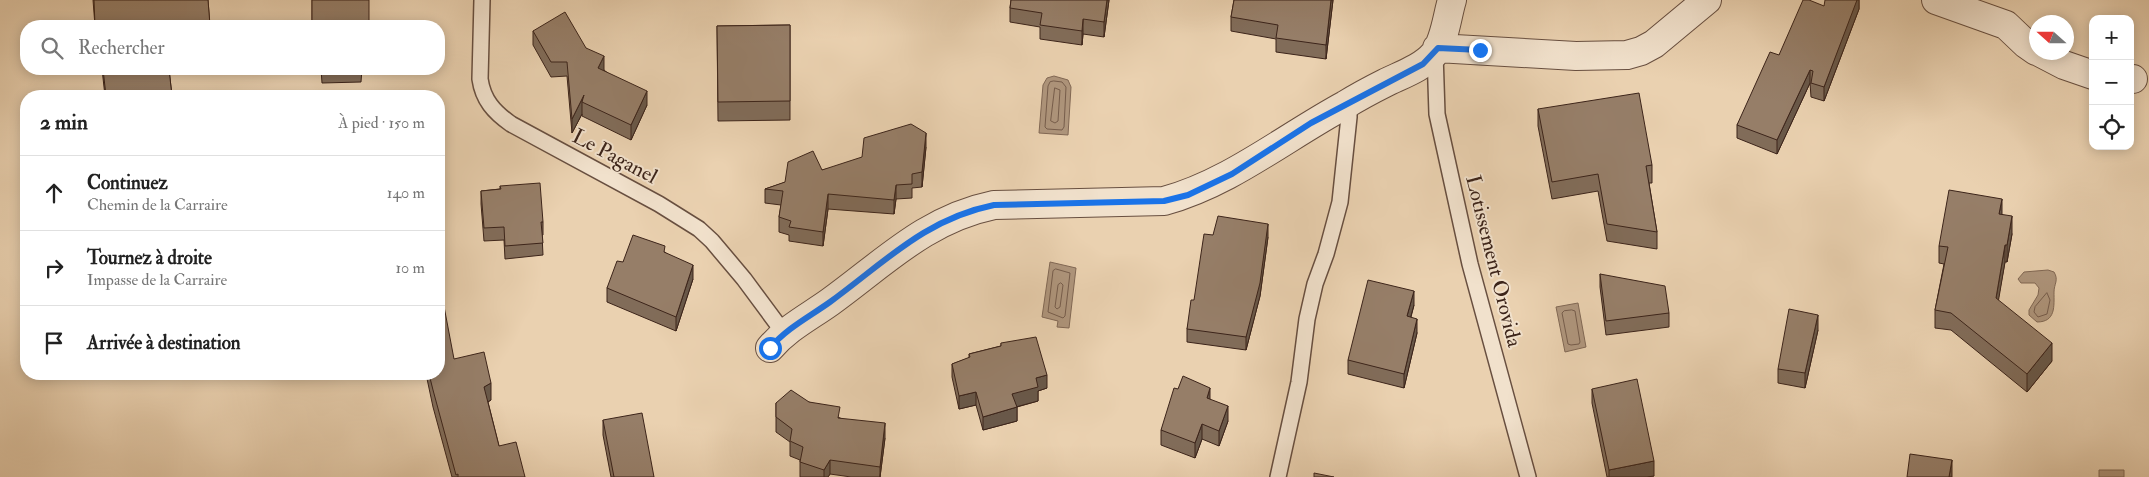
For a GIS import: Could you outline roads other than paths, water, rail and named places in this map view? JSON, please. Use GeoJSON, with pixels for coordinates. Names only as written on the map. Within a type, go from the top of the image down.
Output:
{"type":"FeatureCollection","features":[{"type":"Feature","properties":{"kind":"street"},"geometry":{"type":"LineString","coordinates":[[777,341],[916,236],[976,209],[994,205],[1164,201],[1188,195],[1232,174],[1311,123],[1418,67],[1436,50],[1452,0]]}},
{"type":"Feature","properties":{"kind":"street"},"geometry":{"type":"LineString","coordinates":[[1436,50],[1576,56],[1627,55],[1641,51],[1654,44],[1707,0]]}},
{"type":"Feature","properties":{"kind":"street"},"geometry":{"type":"LineString","coordinates":[[1936,0],[2006,24],[2029,46]]}},
{"type":"Feature","properties":{"kind":"street"},"geometry":{"type":"LineString","coordinates":[[2054,60],[2089,74]]}},
{"type":"Feature","properties":{"kind":"lane","name":"Le Paganel"},"geometry":{"type":"LineString","coordinates":[[482,0],[480,79],[482,91],[497,114],[511,124],[659,204],[699,229],[738,271],[777,341]]}},
{"type":"Feature","properties":{"kind":"lane","name":"Lotissement Orovida"},"geometry":{"type":"LineString","coordinates":[[1436,50],[1436,104],[1439,124],[1470,264],[1528,477]]}},
{"type":"Feature","properties":{"kind":"lane"},"geometry":{"type":"LineString","coordinates":[[1278,477],[1299,382],[1306,319],[1340,202],[1349,117],[1348,102]]}},
{"type":"Feature","properties":{"kind":"water"},"geometry":{"type":"Polygon","coordinates":[[[1054,76],[1068,80],[1071,87],[1068,135],[1039,133],[1043,85],[1047,78],[1054,76]]]}},
{"type":"Feature","properties":{"kind":"water"},"geometry":{"type":"Polygon","coordinates":[[[1050,262],[1076,268],[1069,328],[1057,327],[1058,321],[1042,317],[1050,262]]]}},
{"type":"Feature","properties":{"kind":"water"},"geometry":{"type":"Polygon","coordinates":[[[2048,270],[2054,272],[2056,277],[2054,308],[2048,319],[2037,322],[2029,315],[2029,310],[2038,295],[2039,288],[2035,283],[2021,283],[2018,279],[2024,272],[2048,270]]]}},
{"type":"Feature","properties":{"kind":"water"},"geometry":{"type":"Polygon","coordinates":[[[1578,303],[1586,347],[1565,352],[1556,307],[1578,303]]]}},
{"type":"Feature","properties":{"kind":"water"},"geometry":{"type":"Polygon","coordinates":[[[2099,470],[2124,470],[2124,477],[2099,477],[2099,470]]]}}]}
